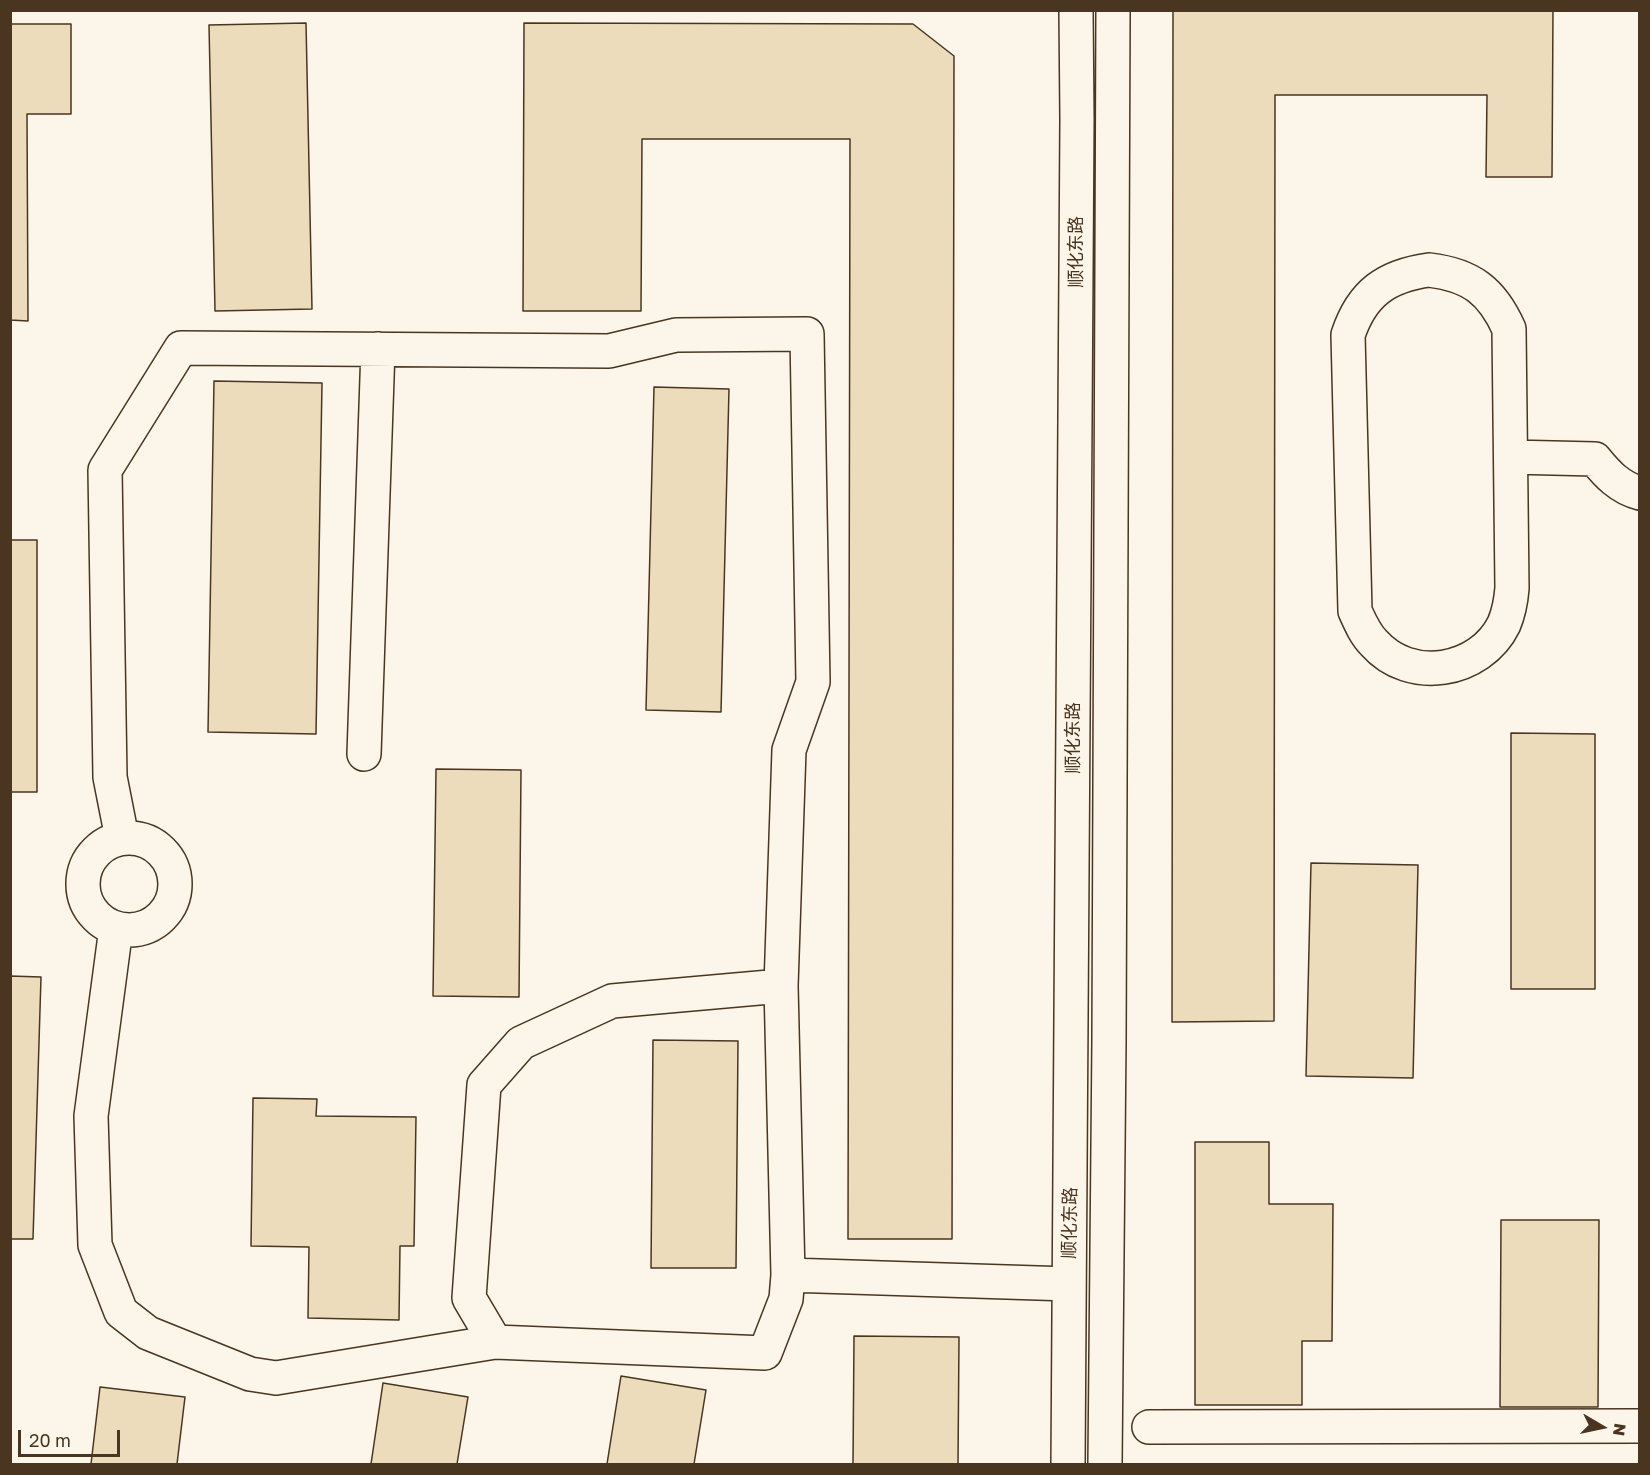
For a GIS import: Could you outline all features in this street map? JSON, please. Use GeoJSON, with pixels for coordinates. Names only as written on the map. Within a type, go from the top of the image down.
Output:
{"type":"FeatureCollection","features":[{"type":"Feature","properties":{"kind":"street","name":"顺化东路"},"geometry":{"type":"LineString","coordinates":[[1068,1464],[1076,10]]}},
{"type":"Feature","properties":{"kind":"street","name":"顺化东路"},"geometry":{"type":"LineString","coordinates":[[1105,1464],[1110,1016],[1113,10]]}},
{"type":"Feature","properties":{"kind":"street"},"geometry":{"type":"LineString","coordinates":[[1429,270],[1447,272],[1464,278],[1479,286],[1492,298],[1509,329],[1511,457],[1512,588],[1510,607],[1503,626],[1478,654],[1461,663],[1442,668],[1423,668],[1405,664],[1388,656],[1374,644],[1363,628],[1355,611],[1354,587],[1348,335],[1354,317],[1364,302],[1378,288],[1393,279],[1429,270]]}},
{"type":"Feature","properties":{"kind":"street"},"geometry":{"type":"LineString","coordinates":[[116,928],[91,1116],[95,1245],[121,1312],[148,1333],[250,1374],[276,1378],[495,1342],[765,1353],[786,1299],[788,1275],[781,986],[789,750],[813,682],[807,334],[676,335],[609,351],[181,348],[105,470],[110,777],[122,838]]}},
{"type":"Feature","properties":{"kind":"street"},"geometry":{"type":"LineString","coordinates":[[364,754],[378,349]]}},
{"type":"Feature","properties":{"kind":"street"},"geometry":{"type":"LineString","coordinates":[[1511,457],[1595,459],[1618,483],[1640,493]]}},
{"type":"Feature","properties":{"kind":"street"},"geometry":{"type":"LineString","coordinates":[[122,838],[137,838],[152,843],[164,853],[175,880],[174,895],[168,908],[158,920],[145,927],[130,930],[116,928],[102,921],[91,910],[84,896],[83,880],[86,866],[95,852],[107,843],[122,838]]}},
{"type":"Feature","properties":{"kind":"street"},"geometry":{"type":"LineString","coordinates":[[495,1342],[469,1298],[484,1085],[521,1043],[612,1001],[781,986]]}},
{"type":"Feature","properties":{"kind":"street"},"geometry":{"type":"LineString","coordinates":[[788,1275],[1069,1284]]}},
{"type":"Feature","properties":{"kind":"street"},"geometry":{"type":"LineString","coordinates":[[1149,1427],[1640,1426]]}},
{"type":"Feature","properties":{"kind":"building"},"geometry":{"type":"Polygon","coordinates":[[[1173,10],[1553,10],[1552,177],[1486,177],[1487,95],[1275,95],[1274,1021],[1172,1022],[1173,10]]]}},
{"type":"Feature","properties":{"kind":"building"},"geometry":{"type":"Polygon","coordinates":[[[306,23],[312,309],[215,311],[209,25],[306,23]]]}},
{"type":"Feature","properties":{"kind":"building"},"geometry":{"type":"Polygon","coordinates":[[[524,23],[913,24],[954,56],[952,1239],[848,1239],[850,139],[642,139],[641,311],[523,311],[524,23]]]}},
{"type":"Feature","properties":{"kind":"building"},"geometry":{"type":"Polygon","coordinates":[[[10,24],[71,24],[71,114],[27,114],[28,321],[10,320],[10,24]]]}},
{"type":"Feature","properties":{"kind":"building"},"geometry":{"type":"Polygon","coordinates":[[[214,381],[322,383],[316,734],[208,732],[214,381]]]}},
{"type":"Feature","properties":{"kind":"building"},"geometry":{"type":"Polygon","coordinates":[[[654,387],[729,389],[721,712],[646,710],[654,387]]]}},
{"type":"Feature","properties":{"kind":"building"},"geometry":{"type":"Polygon","coordinates":[[[10,540],[37,540],[37,792],[10,792],[10,540]]]}},
{"type":"Feature","properties":{"kind":"building"},"geometry":{"type":"Polygon","coordinates":[[[1511,733],[1595,734],[1595,989],[1511,989],[1511,733]]]}},
{"type":"Feature","properties":{"kind":"building"},"geometry":{"type":"Polygon","coordinates":[[[436,769],[521,770],[519,997],[433,996],[436,769]]]}},
{"type":"Feature","properties":{"kind":"building"},"geometry":{"type":"Polygon","coordinates":[[[1311,863],[1418,865],[1413,1078],[1306,1076],[1311,863]]]}},
{"type":"Feature","properties":{"kind":"building"},"geometry":{"type":"Polygon","coordinates":[[[10,976],[41,977],[33,1239],[10,1239],[10,976]]]}},
{"type":"Feature","properties":{"kind":"building"},"geometry":{"type":"Polygon","coordinates":[[[653,1040],[738,1041],[736,1268],[651,1268],[653,1040]]]}},
{"type":"Feature","properties":{"kind":"building"},"geometry":{"type":"Polygon","coordinates":[[[253,1098],[317,1099],[316,1116],[416,1117],[414,1246],[400,1246],[399,1320],[308,1318],[309,1247],[251,1246],[253,1098]]]}},
{"type":"Feature","properties":{"kind":"building"},"geometry":{"type":"Polygon","coordinates":[[[1195,1142],[1269,1142],[1269,1204],[1333,1204],[1332,1341],[1302,1341],[1302,1405],[1195,1405],[1195,1142]]]}},
{"type":"Feature","properties":{"kind":"building"},"geometry":{"type":"Polygon","coordinates":[[[1501,1220],[1599,1220],[1598,1407],[1500,1407],[1501,1220]]]}},
{"type":"Feature","properties":{"kind":"building"},"geometry":{"type":"Polygon","coordinates":[[[854,1336],[959,1337],[958,1464],[853,1464],[854,1336]]]}},
{"type":"Feature","properties":{"kind":"building"},"geometry":{"type":"Polygon","coordinates":[[[621,1376],[706,1390],[694,1464],[607,1464],[621,1376]]]}},
{"type":"Feature","properties":{"kind":"building"},"geometry":{"type":"Polygon","coordinates":[[[383,1383],[468,1397],[457,1464],[371,1464],[383,1383]]]}},
{"type":"Feature","properties":{"kind":"building"},"geometry":{"type":"Polygon","coordinates":[[[100,1387],[185,1397],[177,1464],[91,1464],[100,1387]]]}}]}
